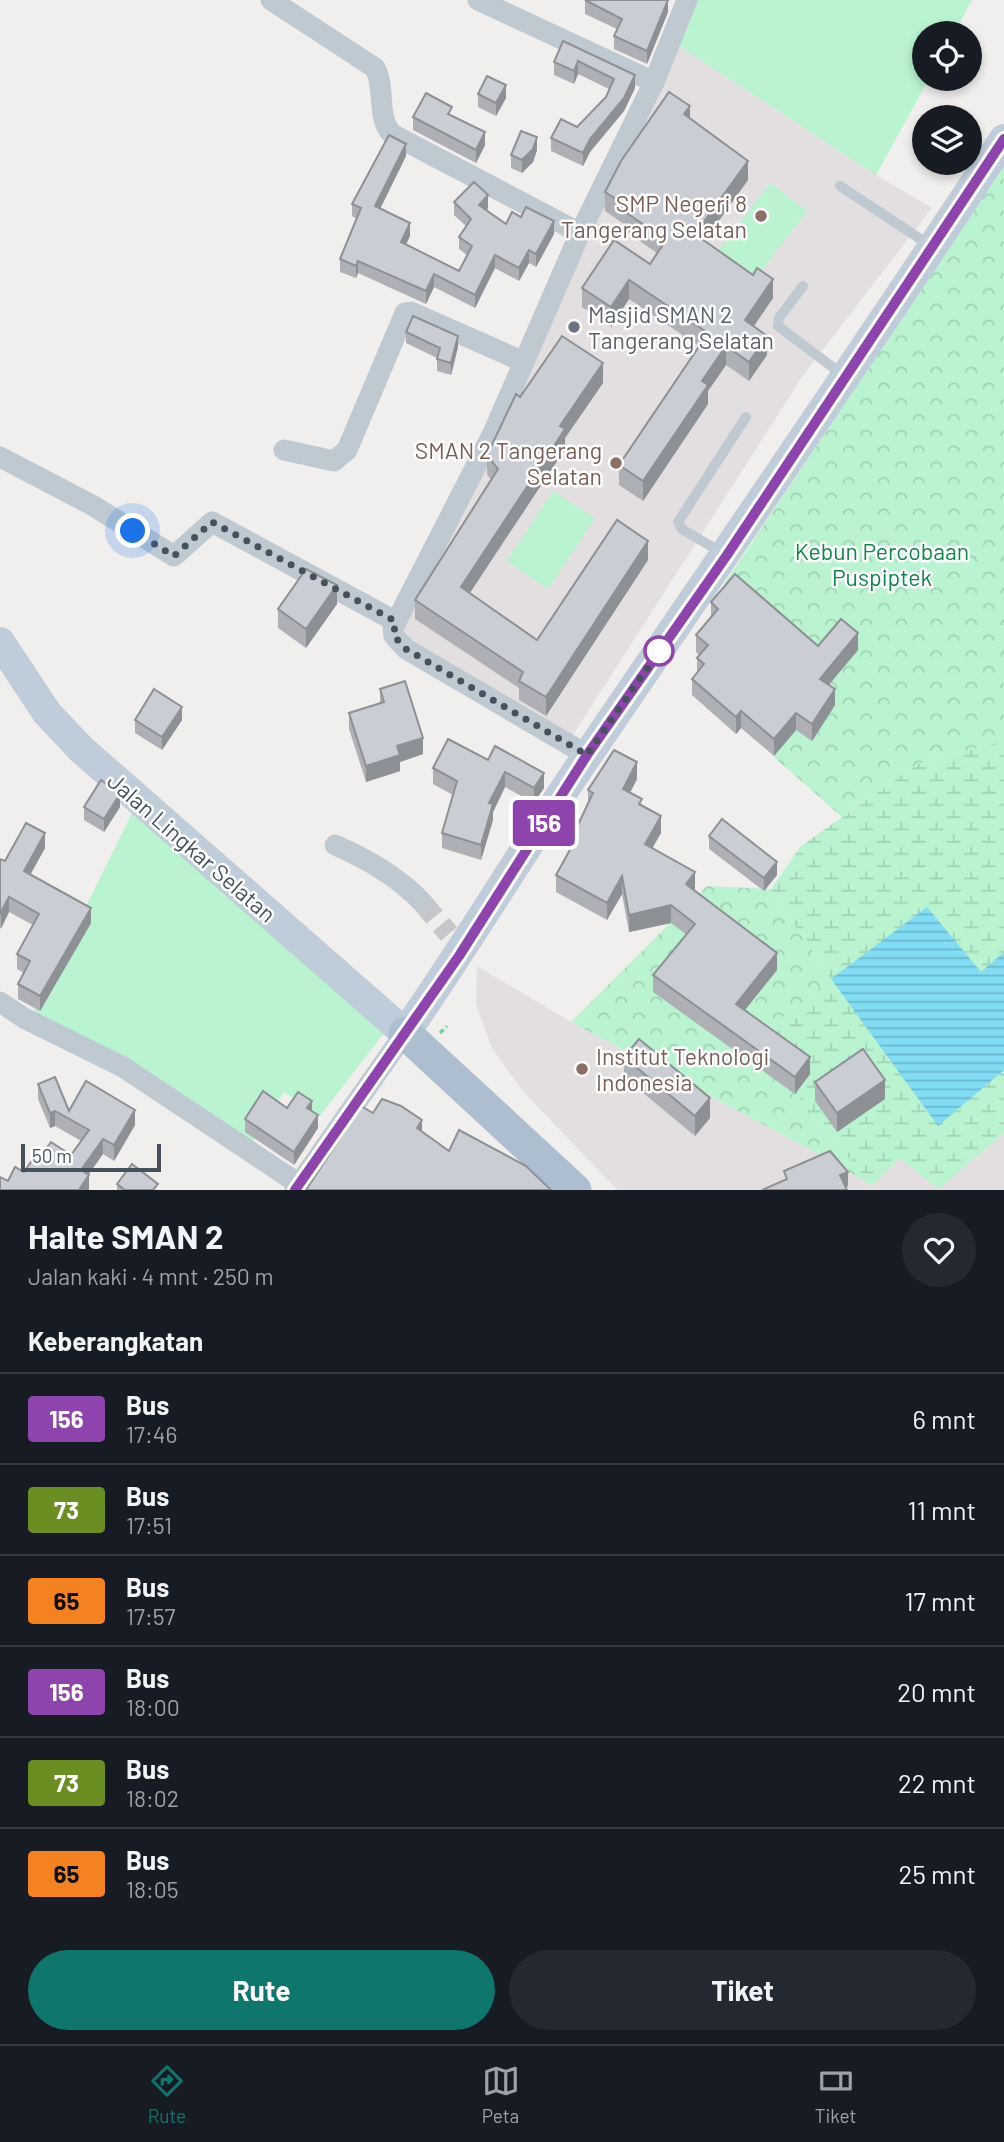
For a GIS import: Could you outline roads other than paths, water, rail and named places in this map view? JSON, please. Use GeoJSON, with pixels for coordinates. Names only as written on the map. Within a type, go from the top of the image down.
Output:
{"type":"FeatureCollection","features":[{"type":"Feature","properties":{"kind":"main road"},"geometry":{"type":"LineString","coordinates":[[575,1190],[405,1033],[455,943],[727,555],[1004,139]]}},
{"type":"Feature","properties":{"kind":"main road","name":"Jalan Lingkar Selatan"},"geometry":{"type":"LineString","coordinates":[[0,642],[47,713],[81,749],[405,1033]]}},
{"type":"Feature","properties":{"kind":"street"},"geometry":{"type":"LineString","coordinates":[[271,0],[375,68],[380,77],[386,127],[393,134],[580,233]]}},
{"type":"Feature","properties":{"kind":"street"},"geometry":{"type":"LineString","coordinates":[[478,0],[505,6],[654,82]]}},
{"type":"Feature","properties":{"kind":"street"},"geometry":{"type":"LineString","coordinates":[[587,755],[406,649],[394,636],[395,621],[494,431],[580,233],[654,82],[687,0]]}},
{"type":"Feature","properties":{"kind":"street"},"geometry":{"type":"LineString","coordinates":[[284,450],[334,461],[346,450],[399,319],[405,313],[411,312],[524,362]]}},
{"type":"Feature","properties":{"kind":"street"},"geometry":{"type":"LineString","coordinates":[[0,457],[92,505],[174,556],[212,522],[395,621]]}},
{"type":"Feature","properties":{"kind":"street"},"geometry":{"type":"LineString","coordinates":[[335,845],[374,862],[401,881],[421,901]]}},
{"type":"Feature","properties":{"kind":"street"},"geometry":{"type":"LineString","coordinates":[[0,1002],[24,1018],[122,1067],[297,1187],[405,1033]]}},
{"type":"Feature","properties":{"kind":"lane"},"geometry":{"type":"LineString","coordinates":[[840,186],[933,247]]}},
{"type":"Feature","properties":{"kind":"lane"},"geometry":{"type":"LineString","coordinates":[[803,286],[779,318],[778,326],[847,378]]}},
{"type":"Feature","properties":{"kind":"lane"},"geometry":{"type":"LineString","coordinates":[[727,555],[682,529],[678,522],[746,417]]}},
{"type":"Feature","properties":{"kind":"water"},"geometry":{"type":"Polygon","coordinates":[[[927,907],[981,972],[1004,952],[1004,1070],[938,1126],[831,979],[927,907]]]}},
{"type":"Feature","properties":{"kind":"tunnel"},"geometry":{"type":"LineString","coordinates":[[421,901],[449,934]]}},
{"type":"Feature","properties":{"kind":"place","name":"SMP Negeri 8 Tangerang Selatan"},"geometry":{"type":"Point","coordinates":[761,216]}},
{"type":"Feature","properties":{"kind":"place","name":"Masjid SMAN 2 Tangerang Selatan"},"geometry":{"type":"Point","coordinates":[574,327]}},
{"type":"Feature","properties":{"kind":"place","name":"SMAN 2 Tangerang Selatan"},"geometry":{"type":"Point","coordinates":[616,463]}},
{"type":"Feature","properties":{"kind":"place","name":"Institut Teknologi Indonesia"},"geometry":{"type":"Point","coordinates":[582,1069]}},
{"type":"Feature","properties":{"kind":"park label","name":"Kebun Percobaan Puspiptek"},"geometry":{"type":"Point","coordinates":[882,564]}}]}
